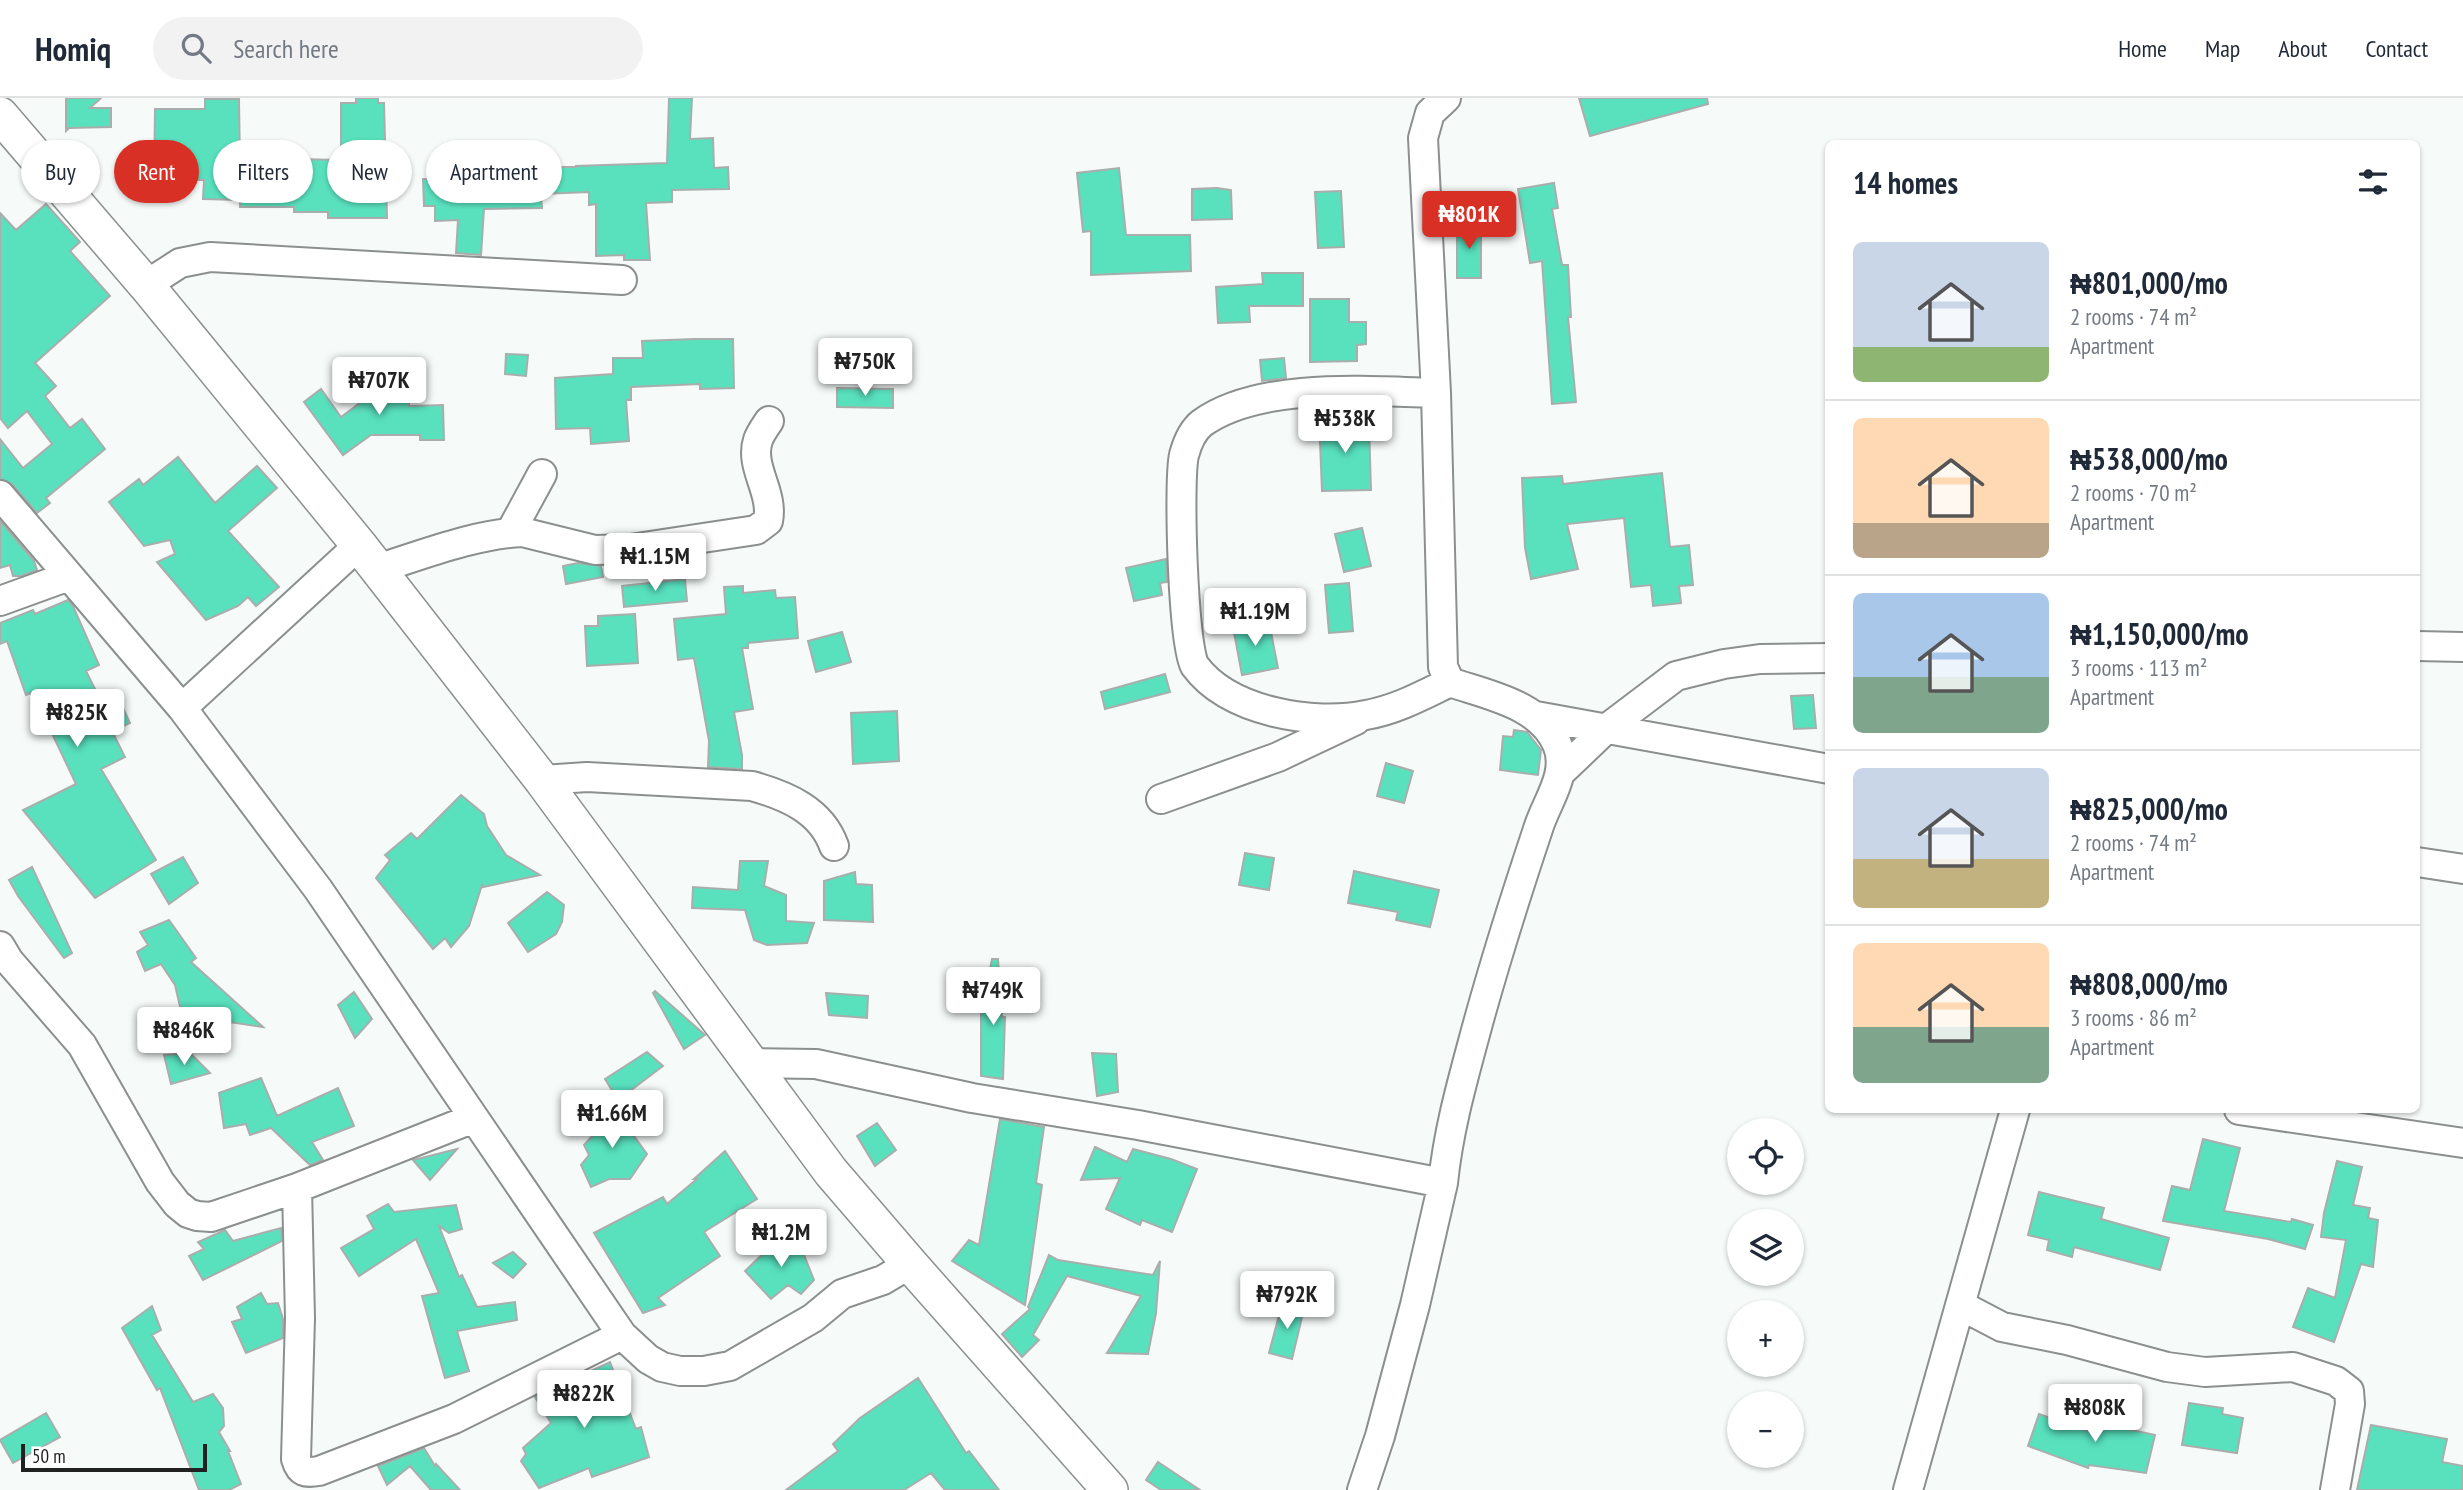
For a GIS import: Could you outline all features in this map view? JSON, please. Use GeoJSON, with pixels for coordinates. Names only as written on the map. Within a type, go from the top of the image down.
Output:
{"type":"FeatureCollection","features":[{"type":"Feature","properties":{"kind":"street"},"geometry":{"type":"LineString","coordinates":[[1446,98],[1430,113],[1423,138],[1436,393],[1443,667],[1450,682]]}},
{"type":"Feature","properties":{"kind":"street"},"geometry":{"type":"LineString","coordinates":[[0,115],[146,285],[368,557],[542,780],[831,1172],[1110,1490]]}},
{"type":"Feature","properties":{"kind":"street"},"geometry":{"type":"LineString","coordinates":[[146,285],[180,263],[210,257],[622,280]]}},
{"type":"Feature","properties":{"kind":"street"},"geometry":{"type":"LineString","coordinates":[[1365,716],[1308,717],[1267,711],[1232,698],[1204,677],[1193,664],[1186,626],[1181,486],[1184,456],[1191,436],[1201,424],[1230,409],[1263,399],[1292,393],[1436,393]]}},
{"type":"Feature","properties":{"kind":"street"},"geometry":{"type":"LineString","coordinates":[[183,708],[368,557],[453,546],[510,533],[522,533],[595,550],[629,549],[756,530],[768,521],[769,514],[768,496],[758,467],[757,454],[758,441],[769,421]]}},
{"type":"Feature","properties":{"kind":"street"},"geometry":{"type":"LineString","coordinates":[[510,533],[541,474]]}},
{"type":"Feature","properties":{"kind":"street"},"geometry":{"type":"LineString","coordinates":[[0,495],[183,708],[318,889],[622,1335],[648,1359],[662,1367],[680,1371],[704,1371],[730,1366],[813,1318],[842,1294],[883,1280],[910,1264]]}},
{"type":"Feature","properties":{"kind":"street"},"geometry":{"type":"LineString","coordinates":[[0,601],[69,576]]}},
{"type":"Feature","properties":{"kind":"street"},"geometry":{"type":"LineString","coordinates":[[2420,646],[2463,646]]}},
{"type":"Feature","properties":{"kind":"street"},"geometry":{"type":"LineString","coordinates":[[1560,773],[1606,729],[1676,676],[1724,664],[1760,659],[1825,658]]}},
{"type":"Feature","properties":{"kind":"street"},"geometry":{"type":"LineString","coordinates":[[1161,799],[1278,757],[1365,716],[1395,707],[1450,682],[1518,706],[1536,716],[1825,768]]}},
{"type":"Feature","properties":{"kind":"street"},"geometry":{"type":"LineString","coordinates":[[1362,1490],[1380,1436],[1415,1305],[1443,1183],[1446,1149],[1455,1106],[1498,950],[1539,825],[1560,773],[1557,742],[1536,716]]}},
{"type":"Feature","properties":{"kind":"street"},"geometry":{"type":"LineString","coordinates":[[542,780],[587,777],[752,786],[771,792],[811,812],[824,824],[834,846]]}},
{"type":"Feature","properties":{"kind":"street"},"geometry":{"type":"LineString","coordinates":[[2420,862],[2463,869]]}},
{"type":"Feature","properties":{"kind":"street"},"geometry":{"type":"LineString","coordinates":[[0,946],[9,961],[82,1045],[160,1182],[188,1213],[211,1217],[297,1188],[474,1118]]}},
{"type":"Feature","properties":{"kind":"street"},"geometry":{"type":"LineString","coordinates":[[749,1063],[816,1064],[972,1098],[1138,1125],[1443,1183]]}},
{"type":"Feature","properties":{"kind":"street"},"geometry":{"type":"LineString","coordinates":[[1908,1490],[2014,1113]]}},
{"type":"Feature","properties":{"kind":"street"},"geometry":{"type":"LineString","coordinates":[[2259,1113],[2463,1143]]}},
{"type":"Feature","properties":{"kind":"street"},"geometry":{"type":"LineString","coordinates":[[297,1188],[300,1318],[296,1459],[302,1471],[319,1471],[454,1419],[622,1335]]}},
{"type":"Feature","properties":{"kind":"street"},"geometry":{"type":"LineString","coordinates":[[1960,1305],[2002,1327],[2067,1340],[2167,1367],[2205,1372],[2292,1367],[2336,1381],[2349,1391],[2350,1404],[2335,1490]]}},
{"type":"Feature","properties":{"kind":"building"},"geometry":{"type":"Polygon","coordinates":[[[66,98],[101,98],[90,108],[111,108],[111,127],[69,128],[66,131],[66,98]]]}},
{"type":"Feature","properties":{"kind":"building"},"geometry":{"type":"Polygon","coordinates":[[[356,98],[378,98],[378,103],[384,103],[385,140],[341,140],[341,103],[356,103],[356,98]]]}},
{"type":"Feature","properties":{"kind":"building"},"geometry":{"type":"Polygon","coordinates":[[[669,98],[692,98],[690,139],[713,138],[714,168],[728,167],[729,189],[672,190],[672,202],[646,203],[650,260],[624,260],[624,255],[596,256],[596,204],[589,205],[589,192],[562,193],[562,167],[667,163],[669,98]]]}},
{"type":"Feature","properties":{"kind":"building"},"geometry":{"type":"Polygon","coordinates":[[[1579,98],[1707,98],[1708,104],[1590,136],[1579,98]]]}},
{"type":"Feature","properties":{"kind":"building"},"geometry":{"type":"Polygon","coordinates":[[[205,99],[239,99],[240,140],[213,140],[213,199],[203,199],[204,180],[199,180],[199,140],[155,140],[155,109],[205,109],[205,99]]]}},
{"type":"Feature","properties":{"kind":"building"},"geometry":{"type":"Polygon","coordinates":[[[313,159],[327,160],[327,203],[387,203],[387,218],[328,218],[328,212],[294,212],[294,207],[240,207],[240,203],[313,203],[313,159]]]}},
{"type":"Feature","properties":{"kind":"building"},"geometry":{"type":"Polygon","coordinates":[[[1119,168],[1126,235],[1190,235],[1191,271],[1091,275],[1091,231],[1083,232],[1077,173],[1119,168]]]}},
{"type":"Feature","properties":{"kind":"building"},"geometry":{"type":"Polygon","coordinates":[[[423,179],[426,179],[426,203],[542,203],[542,208],[484,209],[481,255],[456,253],[458,220],[435,221],[435,206],[424,206],[423,179]]]}},
{"type":"Feature","properties":{"kind":"building"},"geometry":{"type":"Polygon","coordinates":[[[1554,183],[1558,208],[1552,209],[1562,265],[1568,265],[1571,317],[1568,317],[1576,402],[1552,404],[1542,261],[1530,263],[1518,189],[1554,183]]]}},
{"type":"Feature","properties":{"kind":"building"},"geometry":{"type":"Polygon","coordinates":[[[1192,189],[1231,190],[1232,219],[1192,220],[1192,189]]]}},
{"type":"Feature","properties":{"kind":"building"},"geometry":{"type":"Polygon","coordinates":[[[1341,191],[1344,247],[1318,248],[1315,192],[1341,191]]]}},
{"type":"Feature","properties":{"kind":"building"},"geometry":{"type":"Polygon","coordinates":[[[46,204],[80,242],[70,251],[110,296],[35,363],[56,386],[45,396],[70,428],[82,419],[105,449],[46,498],[50,503],[37,513],[12,484],[0,479],[0,439],[23,468],[52,444],[27,411],[8,428],[0,418],[0,213],[16,230],[46,204]]]}},
{"type":"Feature","properties":{"kind":"building"},"geometry":{"type":"Polygon","coordinates":[[[1457,224],[1481,224],[1481,278],[1457,278],[1457,224]]]}},
{"type":"Feature","properties":{"kind":"building"},"geometry":{"type":"Polygon","coordinates":[[[1262,273],[1303,273],[1303,306],[1249,306],[1250,322],[1218,323],[1216,287],[1263,284],[1262,273]]]}},
{"type":"Feature","properties":{"kind":"building"},"geometry":{"type":"Polygon","coordinates":[[[1310,299],[1349,299],[1349,322],[1366,322],[1366,344],[1357,345],[1357,361],[1310,362],[1310,299]]]}},
{"type":"Feature","properties":{"kind":"building"},"geometry":{"type":"Polygon","coordinates":[[[733,339],[734,388],[700,389],[700,384],[631,387],[631,400],[626,400],[629,441],[591,444],[590,428],[556,429],[555,378],[613,374],[613,358],[643,358],[642,341],[733,339]]]}},
{"type":"Feature","properties":{"kind":"building"},"geometry":{"type":"Polygon","coordinates":[[[506,354],[528,355],[526,376],[505,374],[506,354]]]}},
{"type":"Feature","properties":{"kind":"building"},"geometry":{"type":"Polygon","coordinates":[[[1284,358],[1286,378],[1262,381],[1260,360],[1284,358]]]}},
{"type":"Feature","properties":{"kind":"building"},"geometry":{"type":"Polygon","coordinates":[[[390,372],[409,372],[409,406],[443,405],[444,440],[420,440],[420,435],[371,435],[343,455],[304,402],[321,389],[341,417],[361,402],[391,402],[390,372]]]}},
{"type":"Feature","properties":{"kind":"building"},"geometry":{"type":"Polygon","coordinates":[[[837,388],[893,389],[893,408],[837,407],[837,388]]]}},
{"type":"Feature","properties":{"kind":"building"},"geometry":{"type":"Polygon","coordinates":[[[1353,417],[1353,425],[1369,424],[1371,490],[1322,491],[1319,418],[1353,417]]]}},
{"type":"Feature","properties":{"kind":"building"},"geometry":{"type":"Polygon","coordinates":[[[178,457],[215,503],[257,466],[277,488],[228,531],[279,587],[256,606],[248,597],[238,606],[206,620],[157,562],[175,554],[170,540],[144,546],[109,502],[139,479],[143,485],[178,457]]]}},
{"type":"Feature","properties":{"kind":"building"},"geometry":{"type":"Polygon","coordinates":[[[1662,473],[1670,547],[1689,545],[1693,585],[1679,586],[1681,603],[1653,606],[1651,585],[1631,587],[1624,518],[1567,524],[1578,569],[1531,579],[1525,548],[1522,478],[1562,476],[1563,484],[1662,473]]]}},
{"type":"Feature","properties":{"kind":"building"},"geometry":{"type":"Polygon","coordinates":[[[0,521],[34,561],[37,570],[13,576],[10,565],[0,568],[0,521]]]}},
{"type":"Feature","properties":{"kind":"building"},"geometry":{"type":"Polygon","coordinates":[[[1362,528],[1371,566],[1344,572],[1335,534],[1362,528]]]}},
{"type":"Feature","properties":{"kind":"building"},"geometry":{"type":"Polygon","coordinates":[[[1166,559],[1167,582],[1160,583],[1162,595],[1134,601],[1126,568],[1166,559]]]}},
{"type":"Feature","properties":{"kind":"building"},"geometry":{"type":"Polygon","coordinates":[[[578,563],[601,566],[603,577],[566,584],[563,566],[578,563]]]}},
{"type":"Feature","properties":{"kind":"building"},"geometry":{"type":"Polygon","coordinates":[[[685,579],[687,601],[624,607],[622,586],[685,579]]]}},
{"type":"Feature","properties":{"kind":"building"},"geometry":{"type":"Polygon","coordinates":[[[1349,583],[1353,631],[1329,633],[1325,585],[1349,583]]]}},
{"type":"Feature","properties":{"kind":"building"},"geometry":{"type":"Polygon","coordinates":[[[743,586],[743,593],[775,590],[776,598],[795,597],[798,638],[748,643],[748,648],[742,648],[753,709],[734,712],[742,769],[708,767],[709,741],[694,658],[678,660],[674,619],[726,614],[724,587],[743,586]]]}},
{"type":"Feature","properties":{"kind":"building"},"geometry":{"type":"Polygon","coordinates":[[[68,600],[99,665],[86,671],[103,705],[118,697],[130,723],[112,731],[125,757],[101,769],[156,860],[95,898],[23,810],[76,784],[48,725],[30,693],[26,695],[7,641],[0,644],[0,623],[33,610],[35,614],[68,600]]]}},
{"type":"Feature","properties":{"kind":"building"},"geometry":{"type":"Polygon","coordinates":[[[635,614],[638,663],[587,666],[585,626],[598,626],[598,616],[635,614]]]}},
{"type":"Feature","properties":{"kind":"building"},"geometry":{"type":"Polygon","coordinates":[[[1269,622],[1278,668],[1242,675],[1233,627],[1269,622]]]}},
{"type":"Feature","properties":{"kind":"building"},"geometry":{"type":"Polygon","coordinates":[[[842,632],[851,662],[816,672],[808,641],[842,632]]]}},
{"type":"Feature","properties":{"kind":"building"},"geometry":{"type":"Polygon","coordinates":[[[1165,674],[1170,692],[1105,709],[1101,692],[1165,674]]]}},
{"type":"Feature","properties":{"kind":"building"},"geometry":{"type":"Polygon","coordinates":[[[1813,695],[1816,728],[1794,729],[1791,696],[1813,695]]]}},
{"type":"Feature","properties":{"kind":"building"},"geometry":{"type":"Polygon","coordinates":[[[897,711],[899,761],[853,764],[851,713],[897,711]]]}},
{"type":"Feature","properties":{"kind":"building"},"geometry":{"type":"Polygon","coordinates":[[[1514,730],[1527,732],[1541,750],[1538,775],[1500,770],[1503,736],[1513,737],[1514,730]]]}},
{"type":"Feature","properties":{"kind":"building"},"geometry":{"type":"Polygon","coordinates":[[[1386,763],[1413,771],[1404,803],[1377,796],[1386,763]]]}},
{"type":"Feature","properties":{"kind":"building"},"geometry":{"type":"Polygon","coordinates":[[[461,795],[484,814],[487,826],[506,855],[540,875],[483,887],[482,885],[469,926],[451,947],[445,938],[433,949],[376,878],[390,860],[385,855],[411,833],[417,839],[461,795]]]}},
{"type":"Feature","properties":{"kind":"building"},"geometry":{"type":"Polygon","coordinates":[[[1245,853],[1274,858],[1269,890],[1239,885],[1245,853]]]}},
{"type":"Feature","properties":{"kind":"building"},"geometry":{"type":"Polygon","coordinates":[[[183,857],[198,883],[169,904],[151,874],[183,857]]]}},
{"type":"Feature","properties":{"kind":"building"},"geometry":{"type":"Polygon","coordinates":[[[740,861],[768,861],[764,886],[786,895],[786,921],[814,923],[807,943],[767,945],[754,940],[745,910],[692,908],[693,887],[738,890],[740,861]]]}},
{"type":"Feature","properties":{"kind":"building"},"geometry":{"type":"Polygon","coordinates":[[[32,867],[72,953],[64,958],[9,880],[32,867]]]}},
{"type":"Feature","properties":{"kind":"building"},"geometry":{"type":"Polygon","coordinates":[[[1354,871],[1439,890],[1430,927],[1396,920],[1398,912],[1348,903],[1354,871]]]}},
{"type":"Feature","properties":{"kind":"building"},"geometry":{"type":"Polygon","coordinates":[[[855,872],[856,884],[872,885],[873,922],[824,920],[824,881],[855,872]]]}},
{"type":"Feature","properties":{"kind":"building"},"geometry":{"type":"Polygon","coordinates":[[[547,892],[564,905],[562,922],[556,934],[528,952],[508,923],[547,892]]]}},
{"type":"Feature","properties":{"kind":"building"},"geometry":{"type":"Polygon","coordinates":[[[169,920],[196,958],[191,962],[263,1027],[182,1015],[175,985],[161,964],[145,971],[137,952],[148,945],[140,932],[169,920]]]}},
{"type":"Feature","properties":{"kind":"building"},"geometry":{"type":"Polygon","coordinates":[[[992,959],[998,959],[1002,1017],[1005,1017],[1003,1079],[981,1076],[981,1014],[992,959]]]}},
{"type":"Feature","properties":{"kind":"building"},"geometry":{"type":"Polygon","coordinates":[[[655,991],[705,1035],[684,1049],[653,993],[655,991]]]}},
{"type":"Feature","properties":{"kind":"building"},"geometry":{"type":"Polygon","coordinates":[[[354,992],[372,1019],[355,1038],[338,1005],[354,992]]]}},
{"type":"Feature","properties":{"kind":"building"},"geometry":{"type":"Polygon","coordinates":[[[826,993],[868,996],[867,1018],[829,1015],[826,993]]]}},
{"type":"Feature","properties":{"kind":"building"},"geometry":{"type":"Polygon","coordinates":[[[647,1052],[663,1066],[618,1100],[605,1079],[647,1052]]]}},
{"type":"Feature","properties":{"kind":"building"},"geometry":{"type":"Polygon","coordinates":[[[190,1053],[210,1073],[171,1084],[164,1055],[190,1053]]]}},
{"type":"Feature","properties":{"kind":"building"},"geometry":{"type":"Polygon","coordinates":[[[1092,1053],[1116,1054],[1118,1092],[1097,1096],[1092,1053]]]}},
{"type":"Feature","properties":{"kind":"building"},"geometry":{"type":"Polygon","coordinates":[[[261,1078],[277,1116],[338,1088],[354,1126],[312,1142],[323,1160],[310,1165],[271,1128],[250,1135],[246,1124],[224,1128],[219,1093],[261,1078]]]}},
{"type":"Feature","properties":{"kind":"building"},"geometry":{"type":"Polygon","coordinates":[[[613,1107],[647,1154],[630,1179],[609,1179],[591,1187],[581,1165],[589,1155],[584,1145],[594,1134],[590,1124],[613,1107]]]}},
{"type":"Feature","properties":{"kind":"building"},"geometry":{"type":"Polygon","coordinates":[[[1000,1119],[1044,1127],[1036,1183],[1042,1185],[1025,1305],[952,1261],[969,1240],[979,1245],[1000,1119]]]}},
{"type":"Feature","properties":{"kind":"building"},"geometry":{"type":"Polygon","coordinates":[[[877,1123],[896,1150],[875,1166],[857,1136],[877,1123]]]}},
{"type":"Feature","properties":{"kind":"building"},"geometry":{"type":"Polygon","coordinates":[[[2203,1139],[2240,1148],[2224,1211],[2291,1222],[2292,1219],[2313,1225],[2305,1249],[2268,1239],[2163,1221],[2172,1186],[2190,1190],[2203,1139]]]}},
{"type":"Feature","properties":{"kind":"building"},"geometry":{"type":"Polygon","coordinates":[[[1095,1147],[1127,1162],[1133,1149],[1197,1169],[1172,1232],[1142,1220],[1140,1225],[1106,1209],[1120,1178],[1081,1180],[1095,1147]]]}},
{"type":"Feature","properties":{"kind":"building"},"geometry":{"type":"Polygon","coordinates":[[[457,1149],[430,1180],[413,1160],[457,1149]]]}},
{"type":"Feature","properties":{"kind":"building"},"geometry":{"type":"Polygon","coordinates":[[[725,1151],[757,1199],[704,1232],[720,1256],[658,1298],[665,1305],[643,1313],[594,1233],[663,1197],[667,1204],[725,1151]]]}},
{"type":"Feature","properties":{"kind":"building"},"geometry":{"type":"Polygon","coordinates":[[[2337,1161],[2362,1167],[2353,1205],[2370,1208],[2368,1218],[2378,1220],[2373,1267],[2361,1264],[2334,1342],[2293,1327],[2308,1288],[2335,1298],[2346,1240],[2321,1237],[2337,1161]]]}},
{"type":"Feature","properties":{"kind":"building"},"geometry":{"type":"Polygon","coordinates":[[[2039,1192],[2104,1208],[2101,1219],[2169,1238],[2160,1270],[2074,1247],[2072,1257],[2047,1250],[2049,1240],[2028,1235],[2039,1192]]]}},
{"type":"Feature","properties":{"kind":"building"},"geometry":{"type":"Polygon","coordinates":[[[388,1204],[394,1212],[456,1205],[462,1229],[449,1233],[439,1226],[459,1277],[462,1275],[477,1307],[515,1302],[517,1320],[457,1331],[469,1371],[445,1378],[422,1296],[439,1293],[416,1239],[359,1276],[341,1248],[374,1229],[367,1216],[388,1204]]]}},
{"type":"Feature","properties":{"kind":"building"},"geometry":{"type":"Polygon","coordinates":[[[281,1228],[282,1241],[203,1280],[189,1256],[204,1249],[198,1242],[225,1230],[233,1241],[281,1228]]]}},
{"type":"Feature","properties":{"kind":"building"},"geometry":{"type":"Polygon","coordinates":[[[781,1236],[802,1250],[814,1280],[801,1294],[788,1285],[771,1299],[745,1271],[781,1236]]]}},
{"type":"Feature","properties":{"kind":"building"},"geometry":{"type":"Polygon","coordinates":[[[513,1252],[526,1264],[513,1278],[493,1263],[513,1252]]]}},
{"type":"Feature","properties":{"kind":"building"},"geometry":{"type":"Polygon","coordinates":[[[1049,1255],[1058,1260],[1153,1275],[1160,1261],[1156,1313],[1148,1354],[1107,1353],[1141,1296],[1067,1276],[1033,1335],[1039,1340],[1022,1357],[1002,1334],[1030,1309],[1028,1307],[1049,1255]]]}},
{"type":"Feature","properties":{"kind":"building"},"geometry":{"type":"Polygon","coordinates":[[[261,1293],[267,1304],[278,1303],[283,1319],[283,1338],[246,1353],[232,1322],[242,1319],[237,1307],[261,1293]]]}},
{"type":"Feature","properties":{"kind":"building"},"geometry":{"type":"Polygon","coordinates":[[[1282,1304],[1304,1309],[1292,1359],[1269,1353],[1282,1304]]]}},
{"type":"Feature","properties":{"kind":"building"},"geometry":{"type":"Polygon","coordinates":[[[152,1306],[161,1330],[152,1335],[193,1402],[213,1394],[223,1408],[224,1426],[219,1432],[230,1451],[241,1484],[229,1490],[199,1490],[160,1388],[157,1390],[122,1328],[152,1306]]]}},
{"type":"Feature","properties":{"kind":"building"},"geometry":{"type":"Polygon","coordinates":[[[610,1362],[636,1429],[641,1427],[649,1457],[592,1477],[589,1468],[539,1488],[521,1461],[526,1454],[523,1448],[551,1423],[535,1397],[610,1362]]]}},
{"type":"Feature","properties":{"kind":"building"},"geometry":{"type":"Polygon","coordinates":[[[918,1378],[966,1453],[969,1451],[999,1490],[945,1490],[931,1473],[904,1490],[786,1490],[838,1451],[833,1444],[860,1418],[918,1378]]]}},
{"type":"Feature","properties":{"kind":"building"},"geometry":{"type":"Polygon","coordinates":[[[2189,1403],[2223,1408],[2222,1414],[2243,1418],[2237,1453],[2182,1445],[2189,1403]]]}},
{"type":"Feature","properties":{"kind":"building"},"geometry":{"type":"Polygon","coordinates":[[[46,1413],[60,1437],[13,1463],[0,1440],[46,1413]]]}},
{"type":"Feature","properties":{"kind":"building"},"geometry":{"type":"Polygon","coordinates":[[[2039,1414],[2094,1433],[2098,1414],[2124,1420],[2123,1428],[2155,1435],[2146,1473],[2089,1465],[2088,1468],[2028,1446],[2039,1414]]]}},
{"type":"Feature","properties":{"kind":"building"},"geometry":{"type":"Polygon","coordinates":[[[2371,1425],[2447,1439],[2442,1462],[2463,1466],[2463,1490],[2357,1490],[2371,1425]]]}},
{"type":"Feature","properties":{"kind":"building"},"geometry":{"type":"Polygon","coordinates":[[[424,1448],[435,1466],[436,1464],[460,1490],[431,1490],[410,1466],[387,1485],[378,1466],[424,1448]]]}},
{"type":"Feature","properties":{"kind":"building"},"geometry":{"type":"Polygon","coordinates":[[[1158,1462],[1200,1490],[1161,1490],[1146,1480],[1158,1462]]]}}]}
